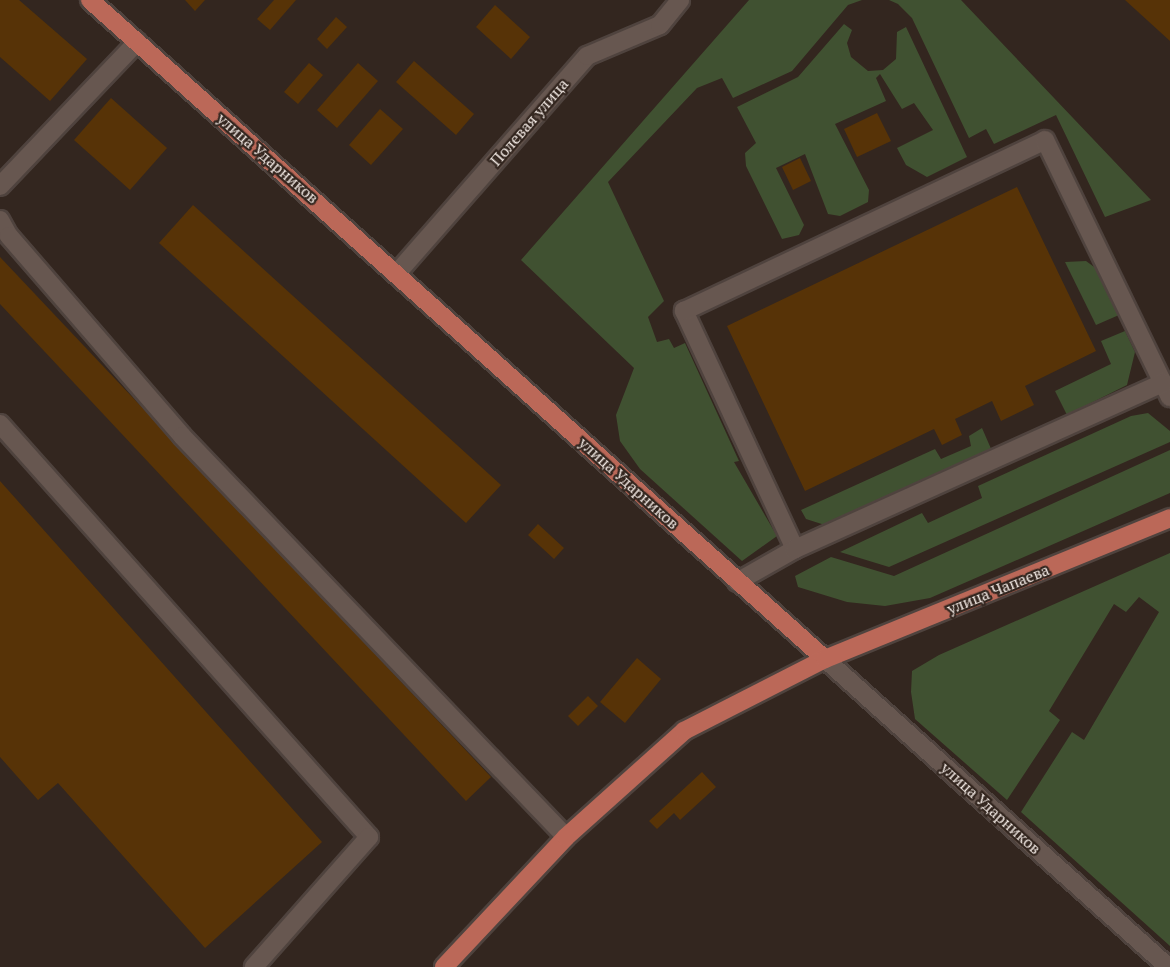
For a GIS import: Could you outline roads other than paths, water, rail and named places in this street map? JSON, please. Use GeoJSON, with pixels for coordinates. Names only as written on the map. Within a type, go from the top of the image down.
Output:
{"type":"FeatureCollection","features":[{"type":"Feature","properties":{"kind":"main road","name":"улица Ударников"},"geometry":{"type":"LineString","coordinates":[[90,0],[398,272],[737,582],[825,659]]}},
{"type":"Feature","properties":{"kind":"main road","name":"улица Чапаева"},"geometry":{"type":"LineString","coordinates":[[444,967],[566,837],[684,731],[825,659],[1170,518]]}},
{"type":"Feature","properties":{"kind":"street","name":"Полевая улица"},"geometry":{"type":"LineString","coordinates":[[398,272],[587,56],[660,24],[680,0]]}},
{"type":"Feature","properties":{"kind":"street"},"geometry":{"type":"LineString","coordinates":[[0,186],[137,42]]}},
{"type":"Feature","properties":{"kind":"street"},"geometry":{"type":"LineString","coordinates":[[737,582],[795,549],[1167,390],[1045,140],[684,311],[795,549]]}},
{"type":"Feature","properties":{"kind":"street"},"geometry":{"type":"LineString","coordinates":[[0,220],[9,236],[182,436],[566,837]]}},
{"type":"Feature","properties":{"kind":"street"},"geometry":{"type":"LineString","coordinates":[[0,424],[369,837],[254,967]]}},
{"type":"Feature","properties":{"kind":"street","name":"улица Ударников"},"geometry":{"type":"LineString","coordinates":[[825,659],[1168,967]]}}]}
